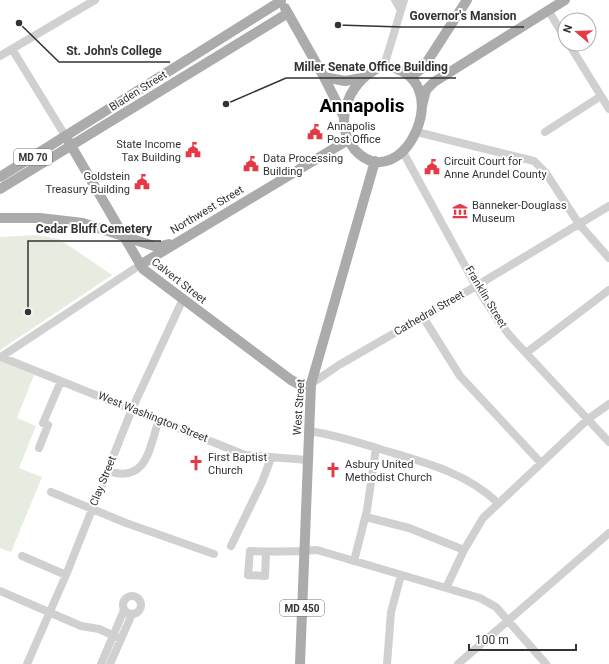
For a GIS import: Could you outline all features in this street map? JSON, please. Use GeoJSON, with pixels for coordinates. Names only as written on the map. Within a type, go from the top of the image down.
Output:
{"type":"FeatureCollection","features":[{"type":"Feature","properties":{"kind":"main road"},"geometry":{"type":"LineString","coordinates":[[410,77],[423,68],[467,0]]}},
{"type":"Feature","properties":{"kind":"main road"},"geometry":{"type":"LineString","coordinates":[[422,108],[419,94],[410,77],[400,70],[384,66],[375,69],[362,78],[350,96],[344,117],[344,128],[348,140],[360,155],[375,161],[390,159],[403,152],[417,132],[426,90],[434,82],[565,0]]}},
{"type":"Feature","properties":{"kind":"main road"},"geometry":{"type":"LineString","coordinates":[[281,1],[324,77],[344,117]]}},
{"type":"Feature","properties":{"kind":"main road","name":"Bladen Street"},"geometry":{"type":"LineString","coordinates":[[0,177],[281,1]]}},
{"type":"Feature","properties":{"kind":"main road","name":"Bladen Street"},"geometry":{"type":"LineString","coordinates":[[0,189],[72,147],[288,13]]}},
{"type":"Feature","properties":{"kind":"main road"},"geometry":{"type":"LineString","coordinates":[[324,77],[345,81],[362,78]]}},
{"type":"Feature","properties":{"kind":"main road","name":"Calvert Street"},"geometry":{"type":"LineString","coordinates":[[66,137],[142,270],[294,382],[302,386],[311,384]]}},
{"type":"Feature","properties":{"kind":"main road","name":"Northwest Street"},"geometry":{"type":"LineString","coordinates":[[140,265],[348,140]]}},
{"type":"Feature","properties":{"kind":"main road","name":"West Street"},"geometry":{"type":"LineString","coordinates":[[300,664],[311,384],[375,161]]}},
{"type":"Feature","properties":{"kind":"main road"},"geometry":{"type":"LineString","coordinates":[[0,218],[40,218],[83,223],[157,247],[163,247],[180,240]]}},
{"type":"Feature","properties":{"kind":"street"},"geometry":{"type":"LineString","coordinates":[[0,56],[95,0]]}},
{"type":"Feature","properties":{"kind":"street"},"geometry":{"type":"LineString","coordinates":[[395,0],[401,10]]}},
{"type":"Feature","properties":{"kind":"street"},"geometry":{"type":"LineString","coordinates":[[384,66],[404,0]]}},
{"type":"Feature","properties":{"kind":"street"},"geometry":{"type":"LineString","coordinates":[[548,10],[557,25]]}},
{"type":"Feature","properties":{"kind":"street","name":"Calvert Street"},"geometry":{"type":"LineString","coordinates":[[12,49],[66,137]]}},
{"type":"Feature","properties":{"kind":"street"},"geometry":{"type":"LineString","coordinates":[[574,52],[609,109]]}},
{"type":"Feature","properties":{"kind":"street"},"geometry":{"type":"LineString","coordinates":[[545,132],[601,96]]}},
{"type":"Feature","properties":{"kind":"street"},"geometry":{"type":"LineString","coordinates":[[417,132],[534,161],[546,173],[578,224],[609,258]]}},
{"type":"Feature","properties":{"kind":"street","name":"Franklin Street"},"geometry":{"type":"LineString","coordinates":[[403,152],[476,286],[499,322],[609,442]]}},
{"type":"Feature","properties":{"kind":"street","name":"Cathedral Street"},"geometry":{"type":"LineString","coordinates":[[311,384],[339,365],[476,286],[609,206]]}},
{"type":"Feature","properties":{"kind":"street","name":"Northwest Street"},"geometry":{"type":"LineString","coordinates":[[1,357],[140,265]]}},
{"type":"Feature","properties":{"kind":"street"},"geometry":{"type":"LineString","coordinates":[[526,353],[609,290]]}},
{"type":"Feature","properties":{"kind":"street","name":"Clay Street"},"geometry":{"type":"LineString","coordinates":[[27,664],[66,575],[132,409],[183,299]]}},
{"type":"Feature","properties":{"kind":"street"},"geometry":{"type":"LineString","coordinates":[[423,317],[460,376],[541,463]]}},
{"type":"Feature","properties":{"kind":"street","name":"West Washington Street"},"geometry":{"type":"LineString","coordinates":[[1,357],[246,456],[308,460]]}},
{"type":"Feature","properties":{"kind":"street"},"geometry":{"type":"LineString","coordinates":[[39,448],[48,425],[43,423],[61,381]]}},
{"type":"Feature","properties":{"kind":"street"},"geometry":{"type":"LineString","coordinates":[[446,588],[477,527],[498,503],[588,419],[609,404]]}},
{"type":"Feature","properties":{"kind":"street"},"geometry":{"type":"LineString","coordinates":[[108,471],[124,475],[134,472],[143,465],[159,420]]}},
{"type":"Feature","properties":{"kind":"street"},"geometry":{"type":"LineString","coordinates":[[309,431],[347,438],[434,465],[479,487],[498,503]]}},
{"type":"Feature","properties":{"kind":"street"},"geometry":{"type":"LineString","coordinates":[[354,561],[366,517],[376,448]]}},
{"type":"Feature","properties":{"kind":"street"},"geometry":{"type":"LineString","coordinates":[[231,546],[262,482],[271,458]]}},
{"type":"Feature","properties":{"kind":"street"},"geometry":{"type":"LineString","coordinates":[[50,492],[126,523],[214,554]]}},
{"type":"Feature","properties":{"kind":"street"},"geometry":{"type":"LineString","coordinates":[[366,517],[408,528],[464,550]]}},
{"type":"Feature","properties":{"kind":"street"},"geometry":{"type":"LineString","coordinates":[[458,664],[609,533]]}},
{"type":"Feature","properties":{"kind":"street"},"geometry":{"type":"LineString","coordinates":[[266,552],[304,552],[317,550],[488,602],[496,607],[546,664]]}},
{"type":"Feature","properties":{"kind":"street"},"geometry":{"type":"LineString","coordinates":[[22,556],[66,575]]}},
{"type":"Feature","properties":{"kind":"street"},"geometry":{"type":"LineString","coordinates":[[387,664],[391,612],[401,575]]}},
{"type":"Feature","properties":{"kind":"street"},"geometry":{"type":"LineString","coordinates":[[0,591],[81,626],[98,629],[117,637]]}},
{"type":"Feature","properties":{"kind":"street"},"geometry":{"type":"LineString","coordinates":[[101,664],[117,637],[128,612]]}},
{"type":"Feature","properties":{"kind":"street"},"geometry":{"type":"LineString","coordinates":[[110,664],[117,637]]}},
{"type":"Feature","properties":{"kind":"shaded area"},"geometry":{"type":"Polygon","coordinates":[[[36,235],[59,239],[112,275],[0,350],[0,237],[36,235]]]}},
{"type":"Feature","properties":{"kind":"shaded area"},"geometry":{"type":"Polygon","coordinates":[[[0,361],[34,375],[17,418],[36,426],[19,468],[42,477],[11,552],[0,548],[0,361]]]}},
{"type":"Feature","properties":{"kind":"place","name":"St. John's College"},"geometry":{"type":"Point","coordinates":[19,23]}},
{"type":"Feature","properties":{"kind":"place","name":"Governor's Mansion"},"geometry":{"type":"Point","coordinates":[338,25]}},
{"type":"Feature","properties":{"kind":"place","name":"Miller Senate Office Building"},"geometry":{"type":"Point","coordinates":[226,104]}},
{"type":"Feature","properties":{"kind":"place","name":"Annapolis Post Office"},"geometry":{"type":"Point","coordinates":[315,132]}},
{"type":"Feature","properties":{"kind":"place","name":"State Income Tax Building"},"geometry":{"type":"Point","coordinates":[193,150]}},
{"type":"Feature","properties":{"kind":"place","name":"Data Processing Building"},"geometry":{"type":"Point","coordinates":[251,164]}},
{"type":"Feature","properties":{"kind":"place","name":"Circuit Court for Anne Arundel County"},"geometry":{"type":"Point","coordinates":[432,167]}},
{"type":"Feature","properties":{"kind":"place","name":"Goldstein Treasury Building"},"geometry":{"type":"Point","coordinates":[142,182]}},
{"type":"Feature","properties":{"kind":"place","name":"Banneker-Douglass Museum"},"geometry":{"type":"Point","coordinates":[460,211]}},
{"type":"Feature","properties":{"kind":"place","name":"Cedar Bluff Cemetery"},"geometry":{"type":"Point","coordinates":[28,312]}},
{"type":"Feature","properties":{"kind":"place","name":"First Baptist Church"},"geometry":{"type":"Point","coordinates":[196,463]}},
{"type":"Feature","properties":{"kind":"place","name":"Asbury United Methodist Church"},"geometry":{"type":"Point","coordinates":[333,470]}},
{"type":"Feature","properties":{"kind":"district","name":"Annapolis"},"geometry":{"type":"Point","coordinates":[362,105]}}]}
